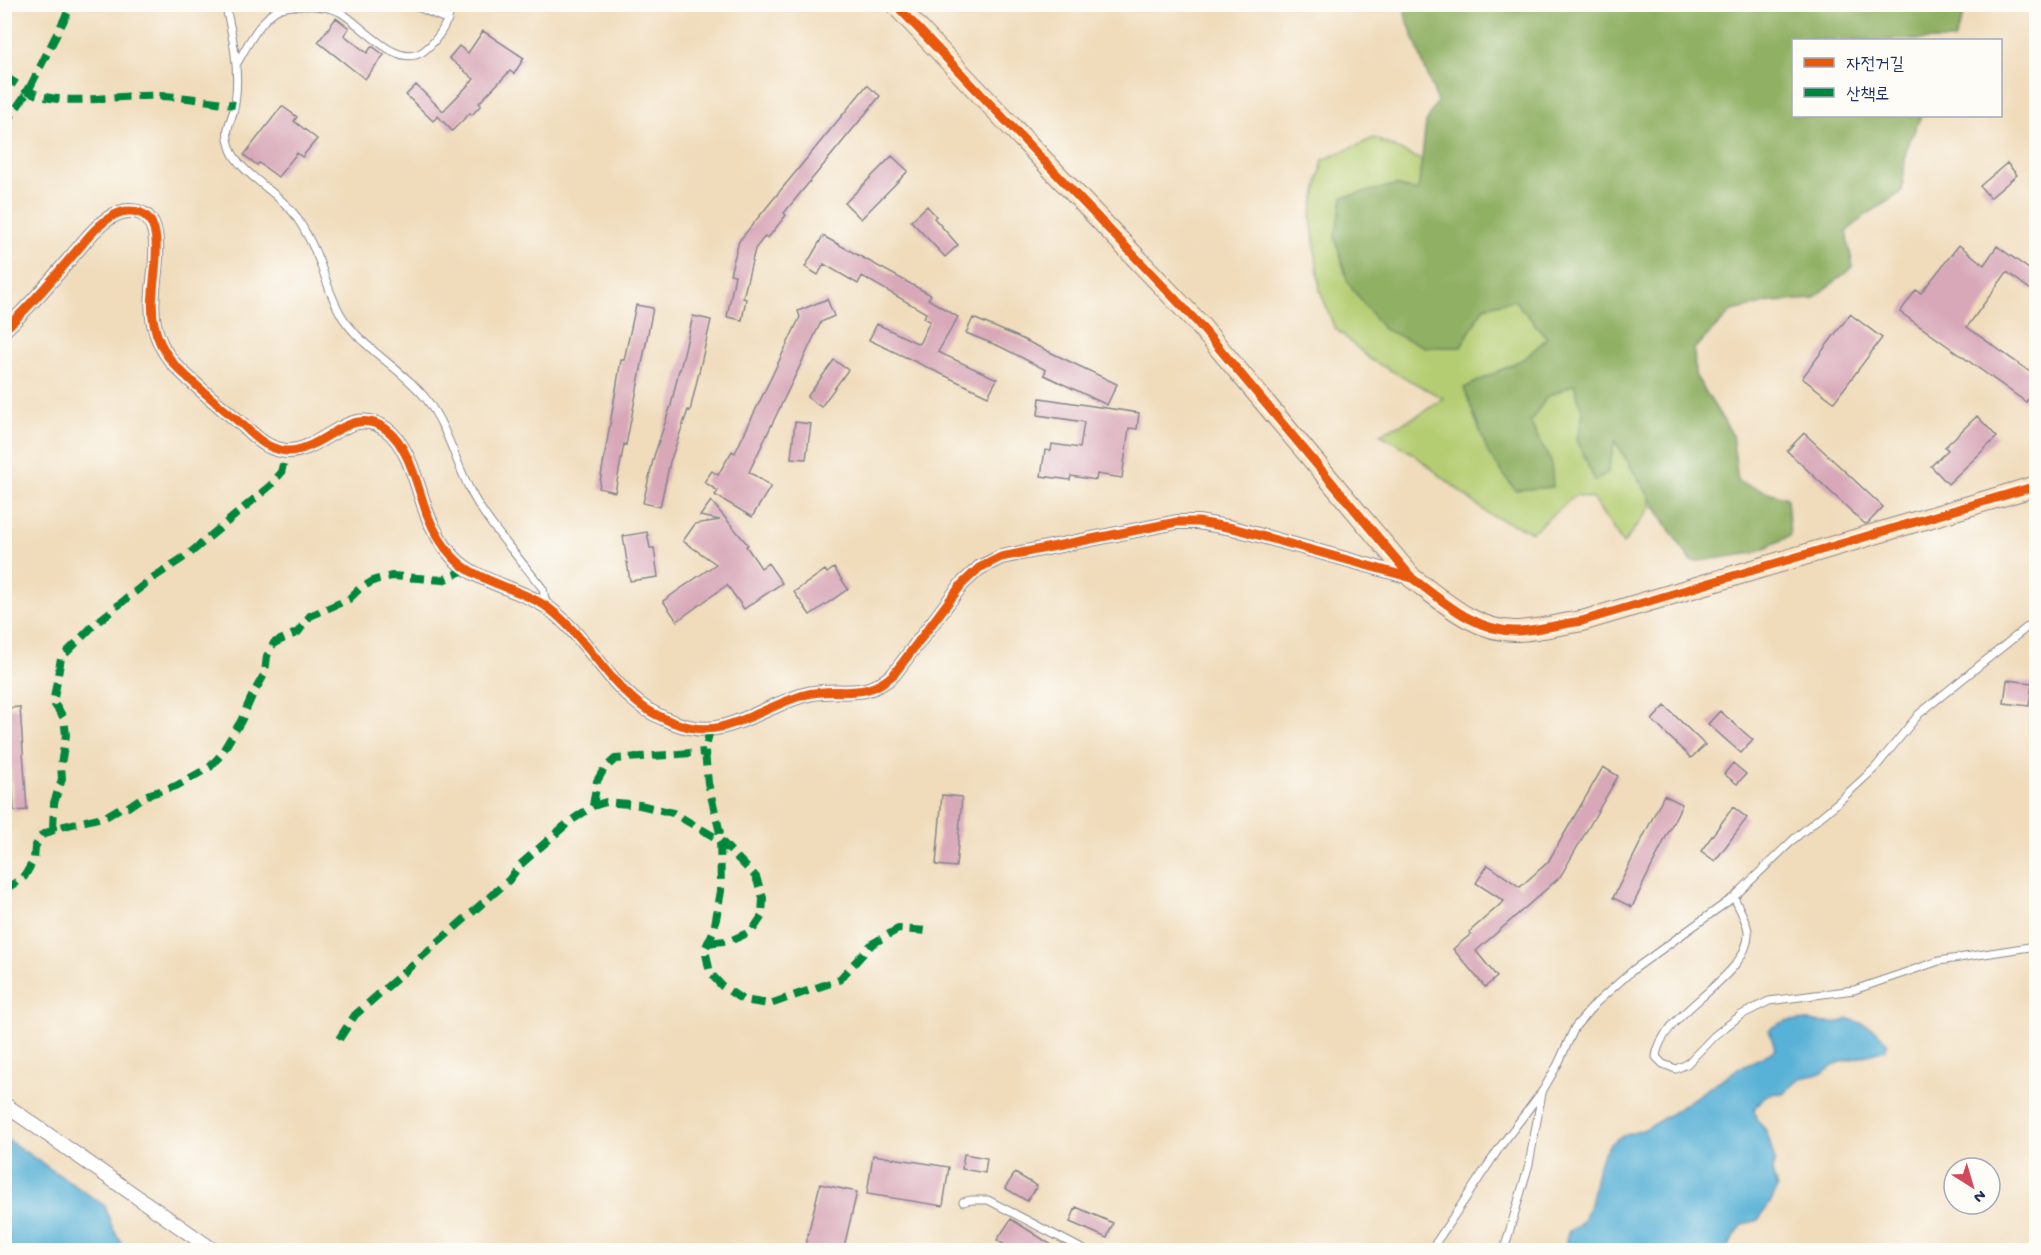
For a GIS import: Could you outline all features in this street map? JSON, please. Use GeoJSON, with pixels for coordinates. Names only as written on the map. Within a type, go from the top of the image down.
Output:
{"type":"FeatureCollection","features":[{"type":"Feature","properties":{"kind":"street"},"geometry":{"type":"LineString","coordinates":[[895,4],[1198,323],[1412,578],[1454,609],[1489,627],[1517,631],[1582,621],[2037,486]]}},
{"type":"Feature","properties":{"kind":"street"},"geometry":{"type":"LineString","coordinates":[[4,330],[97,227],[121,212],[134,210],[144,215],[156,231],[157,247],[152,296],[154,323],[161,347],[205,393],[267,446],[286,451],[314,444],[350,423],[365,421],[378,424],[390,432],[412,468],[428,516],[438,536],[455,560],[479,575],[538,601],[560,616],[638,704],[657,716],[682,726],[706,730],[724,727],[776,704],[807,694],[867,691],[882,684],[894,674],[962,584],[979,568],[1001,557],[1177,522],[1198,522],[1233,528],[1412,578]]}},
{"type":"Feature","properties":{"kind":"street"},"geometry":{"type":"LineString","coordinates":[[4,1104],[213,1251]]}},
{"type":"Feature","properties":{"kind":"lane"},"geometry":{"type":"LineString","coordinates":[[225,4],[236,65],[235,105],[226,127],[230,149],[254,177],[293,213],[305,231],[320,262],[330,292],[343,317],[368,346],[426,400],[441,424],[482,510],[543,589],[547,607]]}},
{"type":"Feature","properties":{"kind":"lane"},"geometry":{"type":"LineString","coordinates":[[411,4],[448,20]]}},
{"type":"Feature","properties":{"kind":"lane"},"geometry":{"type":"LineString","coordinates":[[236,65],[264,20],[280,9],[308,5],[339,12],[403,57],[418,56],[437,40],[448,20],[453,4]]}},
{"type":"Feature","properties":{"kind":"lane"},"geometry":{"type":"LineString","coordinates":[[1431,1251],[1500,1147],[1543,1090],[1575,1027],[1596,1003],[1633,970],[1734,897],[1795,838],[1875,768],[1919,714],[2037,620]]}},
{"type":"Feature","properties":{"kind":"lane"},"geometry":{"type":"LineString","coordinates":[[1734,897],[1748,930],[1746,951],[1657,1045],[1656,1057],[1663,1064],[1676,1069],[1687,1064],[1714,1036],[1741,1015],[1768,1001],[1854,990],[1939,961],[2037,945]]}},
{"type":"Feature","properties":{"kind":"lane"},"geometry":{"type":"LineString","coordinates":[[1504,1251],[1529,1164],[1543,1090]]}},
{"type":"Feature","properties":{"kind":"lane"},"geometry":{"type":"LineString","coordinates":[[963,1202],[988,1200],[1084,1251]]}},
{"type":"Feature","properties":{"kind":"green space"},"geometry":{"type":"Polygon","coordinates":[[[1408,5],[1965,5],[1967,7],[1954,39],[1792,39],[1792,117],[1921,117],[1906,150],[1902,192],[1866,215],[1846,232],[1853,267],[1813,299],[1771,302],[1732,311],[1694,349],[1695,375],[1732,434],[1738,482],[1787,498],[1790,536],[1754,553],[1692,562],[1615,441],[1608,472],[1595,481],[1577,440],[1583,413],[1574,384],[1547,397],[1530,422],[1551,462],[1553,487],[1515,490],[1488,453],[1464,388],[1525,358],[1547,338],[1514,300],[1484,307],[1461,347],[1425,347],[1383,329],[1348,283],[1335,237],[1343,197],[1395,185],[1418,191],[1426,123],[1437,101],[1405,14],[1408,5]]]}},
{"type":"Feature","properties":{"kind":"green space"},"geometry":{"type":"Polygon","coordinates":[[[1374,138],[1437,167],[1505,279],[1646,454],[1651,507],[1623,544],[1593,499],[1576,495],[1532,532],[1490,515],[1412,453],[1380,434],[1419,415],[1443,398],[1371,360],[1334,327],[1320,290],[1311,216],[1323,160],[1374,138]]]}},
{"type":"Feature","properties":{"kind":"water"},"geometry":{"type":"Polygon","coordinates":[[[1849,1019],[1866,1025],[1880,1034],[1888,1043],[1885,1050],[1838,1063],[1823,1073],[1801,1078],[1783,1094],[1769,1094],[1760,1102],[1754,1110],[1757,1121],[1765,1129],[1769,1139],[1775,1161],[1772,1171],[1777,1188],[1772,1200],[1758,1220],[1742,1225],[1726,1250],[1564,1250],[1568,1232],[1579,1225],[1585,1217],[1599,1163],[1614,1140],[1647,1128],[1731,1073],[1771,1052],[1775,1049],[1769,1030],[1778,1024],[1797,1020],[1828,1023],[1849,1019]]]}},
{"type":"Feature","properties":{"kind":"water"},"geometry":{"type":"Polygon","coordinates":[[[5,1138],[105,1206],[113,1229],[126,1250],[5,1250],[5,1138]]]}},
{"type":"Feature","properties":{"kind":"building"},"geometry":{"type":"Polygon","coordinates":[[[336,18],[349,28],[344,35],[367,53],[372,46],[384,55],[365,79],[318,42],[336,18]]]}},
{"type":"Feature","properties":{"kind":"building"},"geometry":{"type":"Polygon","coordinates":[[[483,31],[524,58],[514,74],[510,71],[479,103],[481,105],[472,115],[470,113],[452,131],[438,116],[433,121],[406,95],[416,85],[443,111],[474,79],[449,58],[459,46],[468,53],[483,31]]]}},
{"type":"Feature","properties":{"kind":"building"},"geometry":{"type":"Polygon","coordinates":[[[867,85],[880,96],[784,213],[786,215],[768,238],[765,236],[755,249],[743,298],[746,299],[742,320],[727,317],[735,275],[730,274],[739,241],[867,85]]]}},
{"type":"Feature","properties":{"kind":"building"},"geometry":{"type":"Polygon","coordinates":[[[282,106],[297,117],[294,121],[317,139],[302,157],[297,153],[278,177],[244,155],[282,106]]]}},
{"type":"Feature","properties":{"kind":"building"},"geometry":{"type":"Polygon","coordinates":[[[892,156],[908,171],[861,219],[845,203],[892,156]]]}},
{"type":"Feature","properties":{"kind":"building"},"geometry":{"type":"Polygon","coordinates":[[[2007,163],[2017,175],[1990,198],[1980,186],[2007,163]]]}},
{"type":"Feature","properties":{"kind":"building"},"geometry":{"type":"Polygon","coordinates":[[[927,206],[936,216],[934,218],[958,245],[945,257],[911,221],[927,206]]]}},
{"type":"Feature","properties":{"kind":"building"},"geometry":{"type":"Polygon","coordinates":[[[823,236],[931,295],[928,299],[958,317],[938,352],[997,379],[988,396],[869,340],[877,324],[919,344],[930,321],[924,318],[926,313],[862,276],[858,284],[824,264],[818,275],[805,267],[823,236]]]}},
{"type":"Feature","properties":{"kind":"building"},"geometry":{"type":"Polygon","coordinates":[[[1959,245],[1984,265],[1997,246],[2037,275],[2037,283],[2031,290],[2007,272],[1967,327],[2037,377],[2037,388],[2026,402],[1900,312],[1916,290],[1921,293],[1959,245]]]}},
{"type":"Feature","properties":{"kind":"building"},"geometry":{"type":"Polygon","coordinates":[[[827,299],[834,316],[821,322],[749,472],[771,486],[752,517],[715,495],[718,491],[704,482],[712,471],[718,475],[732,451],[735,453],[800,317],[798,311],[827,299]]]}},
{"type":"Feature","properties":{"kind":"building"},"geometry":{"type":"Polygon","coordinates":[[[636,305],[653,308],[615,492],[599,488],[621,360],[624,360],[636,305]]]}},
{"type":"Feature","properties":{"kind":"building"},"geometry":{"type":"Polygon","coordinates":[[[1850,314],[1882,338],[1834,402],[1802,378],[1850,314]]]}},
{"type":"Feature","properties":{"kind":"building"},"geometry":{"type":"Polygon","coordinates":[[[693,316],[711,320],[690,411],[688,410],[670,462],[660,507],[643,503],[693,316]]]}},
{"type":"Feature","properties":{"kind":"building"},"geometry":{"type":"Polygon","coordinates":[[[973,318],[1117,384],[1107,405],[1044,375],[1046,370],[1001,347],[966,333],[973,318]]]}},
{"type":"Feature","properties":{"kind":"building"},"geometry":{"type":"Polygon","coordinates":[[[834,360],[848,370],[821,407],[807,397],[834,360]]]}},
{"type":"Feature","properties":{"kind":"building"},"geometry":{"type":"Polygon","coordinates":[[[1040,398],[1139,413],[1137,429],[1129,428],[1122,478],[1097,474],[1096,480],[1071,476],[1070,480],[1041,476],[1045,450],[1051,451],[1052,444],[1080,448],[1084,422],[1038,415],[1040,398]]]}},
{"type":"Feature","properties":{"kind":"building"},"geometry":{"type":"Polygon","coordinates":[[[1977,416],[1997,437],[1948,484],[1931,466],[1948,450],[1945,447],[1977,416]]]}},
{"type":"Feature","properties":{"kind":"building"},"geometry":{"type":"Polygon","coordinates":[[[795,422],[811,424],[806,459],[791,458],[795,422]]]}},
{"type":"Feature","properties":{"kind":"building"},"geometry":{"type":"Polygon","coordinates":[[[1804,433],[1883,507],[1868,523],[1865,524],[1787,451],[1804,433]]]}},
{"type":"Feature","properties":{"kind":"building"},"geometry":{"type":"Polygon","coordinates":[[[711,501],[748,545],[746,546],[761,568],[768,563],[782,583],[744,609],[727,585],[677,621],[663,601],[716,564],[683,541],[695,524],[720,520],[700,516],[711,501]]]}},
{"type":"Feature","properties":{"kind":"building"},"geometry":{"type":"Polygon","coordinates":[[[647,532],[650,548],[654,548],[658,577],[630,581],[623,536],[647,532]]]}},
{"type":"Feature","properties":{"kind":"building"},"geometry":{"type":"Polygon","coordinates":[[[834,568],[848,589],[810,615],[794,592],[825,570],[827,573],[834,568]]]}},
{"type":"Feature","properties":{"kind":"building"},"geometry":{"type":"Polygon","coordinates":[[[2007,680],[2032,683],[2029,706],[2004,703],[2007,680]]]}},
{"type":"Feature","properties":{"kind":"building"},"geometry":{"type":"Polygon","coordinates":[[[1665,706],[1705,745],[1691,758],[1652,720],[1665,706]]]}},
{"type":"Feature","properties":{"kind":"building"},"geometry":{"type":"Polygon","coordinates":[[[20,707],[27,810],[14,811],[7,708],[20,707]]]}},
{"type":"Feature","properties":{"kind":"building"},"geometry":{"type":"Polygon","coordinates":[[[1720,711],[1753,740],[1741,753],[1708,724],[1720,711]]]}},
{"type":"Feature","properties":{"kind":"building"},"geometry":{"type":"Polygon","coordinates":[[[1733,763],[1746,774],[1737,784],[1724,774],[1733,763]]]}},
{"type":"Feature","properties":{"kind":"building"},"geometry":{"type":"Polygon","coordinates":[[[1603,767],[1618,776],[1560,877],[1476,951],[1497,977],[1485,987],[1453,949],[1504,901],[1476,883],[1488,865],[1520,887],[1548,862],[1603,767]]]}},
{"type":"Feature","properties":{"kind":"building"},"geometry":{"type":"Polygon","coordinates":[[[942,795],[962,797],[956,867],[936,865],[942,795]]]}},
{"type":"Feature","properties":{"kind":"building"},"geometry":{"type":"Polygon","coordinates":[[[1664,795],[1682,804],[1632,907],[1613,898],[1664,795]]]}},
{"type":"Feature","properties":{"kind":"building"},"geometry":{"type":"Polygon","coordinates":[[[1733,807],[1747,818],[1715,861],[1701,851],[1733,807]]]}},
{"type":"Feature","properties":{"kind":"building"},"geometry":{"type":"Polygon","coordinates":[[[964,1154],[987,1158],[985,1173],[962,1169],[964,1154]]]}},
{"type":"Feature","properties":{"kind":"building"},"geometry":{"type":"Polygon","coordinates":[[[873,1155],[949,1167],[943,1206],[867,1194],[873,1155]]]}},
{"type":"Feature","properties":{"kind":"building"},"geometry":{"type":"Polygon","coordinates":[[[1015,1173],[1037,1186],[1027,1201],[1005,1188],[1015,1173]]]}},
{"type":"Feature","properties":{"kind":"building"},"geometry":{"type":"Polygon","coordinates":[[[820,1184],[857,1192],[843,1251],[804,1251],[820,1184]]]}},
{"type":"Feature","properties":{"kind":"building"},"geometry":{"type":"Polygon","coordinates":[[[1076,1207],[1113,1223],[1107,1238],[1070,1222],[1076,1207]]]}},
{"type":"Feature","properties":{"kind":"building"},"geometry":{"type":"Polygon","coordinates":[[[1011,1219],[1061,1251],[1014,1251],[997,1240],[1011,1219]]]}},
{"type":"Feature","properties":{"kind":"marked path"},"geometry":{"type":"LineString","coordinates":[[4,126],[28,91],[72,4]]}},
{"type":"Feature","properties":{"kind":"marked path"},"geometry":{"type":"LineString","coordinates":[[4,76],[34,94],[57,99],[166,96],[235,105]]}},
{"type":"Feature","properties":{"kind":"marked path"},"geometry":{"type":"LineString","coordinates":[[53,830],[54,803],[62,779],[61,764],[66,735],[64,718],[55,705],[54,698],[61,658],[95,624],[151,579],[189,554],[271,485],[281,473],[286,451]]}},
{"type":"Feature","properties":{"kind":"marked path"},"geometry":{"type":"LineString","coordinates":[[4,890],[24,877],[34,860],[35,847],[42,835],[60,827],[107,816],[120,808],[128,807],[144,796],[176,786],[210,767],[220,756],[241,721],[265,673],[267,656],[274,643],[298,632],[310,616],[349,599],[359,589],[375,580],[392,576],[443,580],[468,568]]}},
{"type":"Feature","properties":{"kind":"marked path"},"geometry":{"type":"LineString","coordinates":[[710,729],[705,752],[708,783],[720,833],[721,891],[714,930],[705,949],[710,973],[722,986],[743,1000],[770,1004],[839,980],[872,944],[898,929],[927,931]]}},
{"type":"Feature","properties":{"kind":"marked path"},"geometry":{"type":"LineString","coordinates":[[593,806],[597,781],[604,769],[615,759],[705,752]]}},
{"type":"Feature","properties":{"kind":"marked path"},"geometry":{"type":"LineString","coordinates":[[339,1039],[355,1015],[509,880],[520,865],[569,822],[593,806],[606,802],[640,805],[673,813],[720,840],[756,877],[763,898],[762,916],[752,931],[732,940],[708,943]]}},
{"type":"Feature","properties":{"kind":"cycle path"},"geometry":{"type":"LineString","coordinates":[[895,4],[1198,323],[1412,578],[1461,614],[1488,627],[1518,631],[1582,621],[2036,486]]}},
{"type":"Feature","properties":{"kind":"cycle path"},"geometry":{"type":"LineString","coordinates":[[4,330],[101,224],[122,212],[131,211],[143,214],[150,221],[156,243],[152,304],[155,329],[166,354],[190,380],[259,440],[280,450],[300,449],[348,425],[360,422],[373,423],[386,429],[394,436],[407,456],[435,531],[462,566],[547,607],[572,630],[615,681],[639,704],[663,718],[690,727],[703,729],[721,727],[804,695],[817,692],[861,691],[882,683],[894,674],[962,584],[979,568],[1001,557],[1177,522],[1198,522],[1233,528],[1412,578]]}}]}
